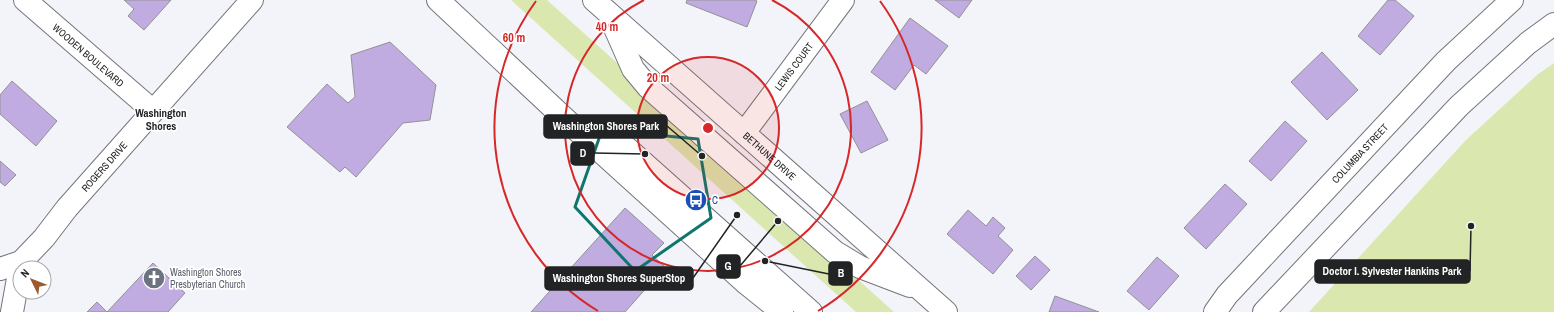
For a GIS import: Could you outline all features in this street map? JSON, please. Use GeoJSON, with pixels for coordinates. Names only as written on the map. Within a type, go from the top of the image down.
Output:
{"type":"FeatureCollection","features":[{"type":"Feature","properties":{"kind":"street","name":"WOODEN BOULEVARD"},"geometry":{"type":"LineString","coordinates":[[25,0],[152,110]]}},
{"type":"Feature","properties":{"kind":"street","name":"ROGERS DRIVE"},"geometry":{"type":"LineString","coordinates":[[23,260],[44,238],[67,208],[152,110],[252,0]]}},
{"type":"Feature","properties":{"kind":"street"},"geometry":{"type":"LineString","coordinates":[[438,0],[578,131],[747,284],[782,312]]}},
{"type":"Feature","properties":{"kind":"street","name":"LEWIS COURT"},"geometry":{"type":"LineString","coordinates":[[744,133],[843,0]]}},
{"type":"Feature","properties":{"kind":"street","name":"COLUMBIA STREET"},"geometry":{"type":"LineString","coordinates":[[1215,312],[1228,295],[1446,60],[1512,0]]}},
{"type":"Feature","properties":{"kind":"street"},"geometry":{"type":"LineString","coordinates":[[601,6],[633,69],[660,97],[835,252],[860,267],[922,290]]}},
{"type":"Feature","properties":{"kind":"street","name":"BETHUNE DRIVE"},"geometry":{"type":"LineString","coordinates":[[601,6],[946,312]]}},
{"type":"Feature","properties":{"kind":"street"},"geometry":{"type":"LineString","coordinates":[[1264,312],[1460,106],[1528,43],[1554,24]]}},
{"type":"Feature","properties":{"kind":"street"},"geometry":{"type":"LineString","coordinates":[[578,131],[608,137],[620,142],[811,312]]}},
{"type":"Feature","properties":{"kind":"street"},"geometry":{"type":"LineString","coordinates":[[0,269],[12,265]]}},
{"type":"Feature","properties":{"kind":"street"},"geometry":{"type":"LineString","coordinates":[[747,284],[767,312]]}},
{"type":"Feature","properties":{"kind":"street"},"geometry":{"type":"LineString","coordinates":[[12,312],[14,300]]}},
{"type":"Feature","properties":{"kind":"highlighted area"},"geometry":{"type":"Polygon","coordinates":[[[602,130],[698,139],[711,218],[635,271],[575,207],[602,130]]]}},
{"type":"Feature","properties":{"kind":"green space"},"geometry":{"type":"Polygon","coordinates":[[[511,0],[547,0],[894,312],[856,312],[511,0]]]}},
{"type":"Feature","properties":{"kind":"green space"},"geometry":{"type":"Polygon","coordinates":[[[1554,63],[1554,312],[1309,312],[1466,140],[1537,75],[1554,63]]]}},
{"type":"Feature","properties":{"kind":"building"},"geometry":{"type":"Polygon","coordinates":[[[124,0],[171,0],[144,30],[128,16],[134,9],[124,0]]]}},
{"type":"Feature","properties":{"kind":"building"},"geometry":{"type":"Polygon","coordinates":[[[687,0],[757,1],[747,27],[686,3],[687,0]]]}},
{"type":"Feature","properties":{"kind":"building"},"geometry":{"type":"Polygon","coordinates":[[[935,0],[972,0],[959,18],[935,0]]]}},
{"type":"Feature","properties":{"kind":"building"},"geometry":{"type":"Polygon","coordinates":[[[1388,0],[1395,0],[1414,16],[1380,55],[1358,36],[1388,0]]]}},
{"type":"Feature","properties":{"kind":"building"},"geometry":{"type":"Polygon","coordinates":[[[910,18],[948,46],[926,74],[914,65],[895,90],[871,72],[910,18]]]}},
{"type":"Feature","properties":{"kind":"building"},"geometry":{"type":"Polygon","coordinates":[[[390,42],[436,85],[430,120],[403,123],[356,177],[345,167],[340,172],[287,127],[327,84],[348,103],[355,97],[351,55],[390,42]]]}},
{"type":"Feature","properties":{"kind":"building"},"geometry":{"type":"Polygon","coordinates":[[[1322,52],[1358,90],[1327,120],[1291,82],[1322,52]]]}},
{"type":"Feature","properties":{"kind":"building"},"geometry":{"type":"Polygon","coordinates":[[[12,81],[57,121],[36,146],[0,114],[0,95],[12,81]]]}},
{"type":"Feature","properties":{"kind":"building"},"geometry":{"type":"Polygon","coordinates":[[[867,101],[888,140],[861,153],[840,114],[867,101]]]}},
{"type":"Feature","properties":{"kind":"building"},"geometry":{"type":"Polygon","coordinates":[[[1285,121],[1307,141],[1271,181],[1249,161],[1285,121]]]}},
{"type":"Feature","properties":{"kind":"building"},"geometry":{"type":"Polygon","coordinates":[[[0,161],[16,175],[5,186],[0,182],[0,161]]]}},
{"type":"Feature","properties":{"kind":"building"},"geometry":{"type":"Polygon","coordinates":[[[1225,184],[1247,204],[1206,249],[1184,228],[1225,184]]]}},
{"type":"Feature","properties":{"kind":"building"},"geometry":{"type":"Polygon","coordinates":[[[625,208],[664,243],[652,255],[665,267],[625,312],[531,312],[625,208]]]}},
{"type":"Feature","properties":{"kind":"building"},"geometry":{"type":"Polygon","coordinates":[[[968,210],[986,226],[993,217],[1005,228],[998,236],[1013,250],[993,274],[947,234],[968,210]]]}},
{"type":"Feature","properties":{"kind":"building"},"geometry":{"type":"Polygon","coordinates":[[[1035,256],[1050,270],[1031,290],[1016,276],[1035,256]]]}},
{"type":"Feature","properties":{"kind":"building"},"geometry":{"type":"Polygon","coordinates":[[[1157,257],[1179,276],[1149,310],[1127,291],[1157,257]]]}},
{"type":"Feature","properties":{"kind":"building","name":"Washington Shores Presbyterian Church"},"geometry":{"type":"Polygon","coordinates":[[[153,263],[185,293],[168,312],[107,312],[153,263]]]}},
{"type":"Feature","properties":{"kind":"building"},"geometry":{"type":"Polygon","coordinates":[[[1055,296],[1099,312],[1049,312],[1055,296]]]}},
{"type":"Feature","properties":{"kind":"building"},"geometry":{"type":"Polygon","coordinates":[[[97,302],[107,312],[87,312],[97,302]]]}},
{"type":"Feature","properties":{"kind":"place","name":"D"},"geometry":{"type":"Point","coordinates":[645,154]}},
{"type":"Feature","properties":{"kind":"place","name":"Washington Shores Park"},"geometry":{"type":"Point","coordinates":[702,156]}},
{"type":"Feature","properties":{"kind":"place","name":"C"},"geometry":{"type":"Point","coordinates":[696,200]}},
{"type":"Feature","properties":{"kind":"place","name":"Washington Shores SuperStop"},"geometry":{"type":"Point","coordinates":[737,215]}},
{"type":"Feature","properties":{"kind":"place","name":"G"},"geometry":{"type":"Point","coordinates":[778,221]}},
{"type":"Feature","properties":{"kind":"place","name":"Doctor I. Sylvester Hankins Park"},"geometry":{"type":"Point","coordinates":[1471,226]}},
{"type":"Feature","properties":{"kind":"place","name":"B"},"geometry":{"type":"Point","coordinates":[765,261]}},
{"type":"Feature","properties":{"kind":"place","name":"Washington Shores Presbyterian Church"},"geometry":{"type":"Point","coordinates":[154,278]}},
{"type":"Feature","properties":{"kind":"district","name":"Washington Shores"},"geometry":{"type":"Point","coordinates":[161,119]}}]}
